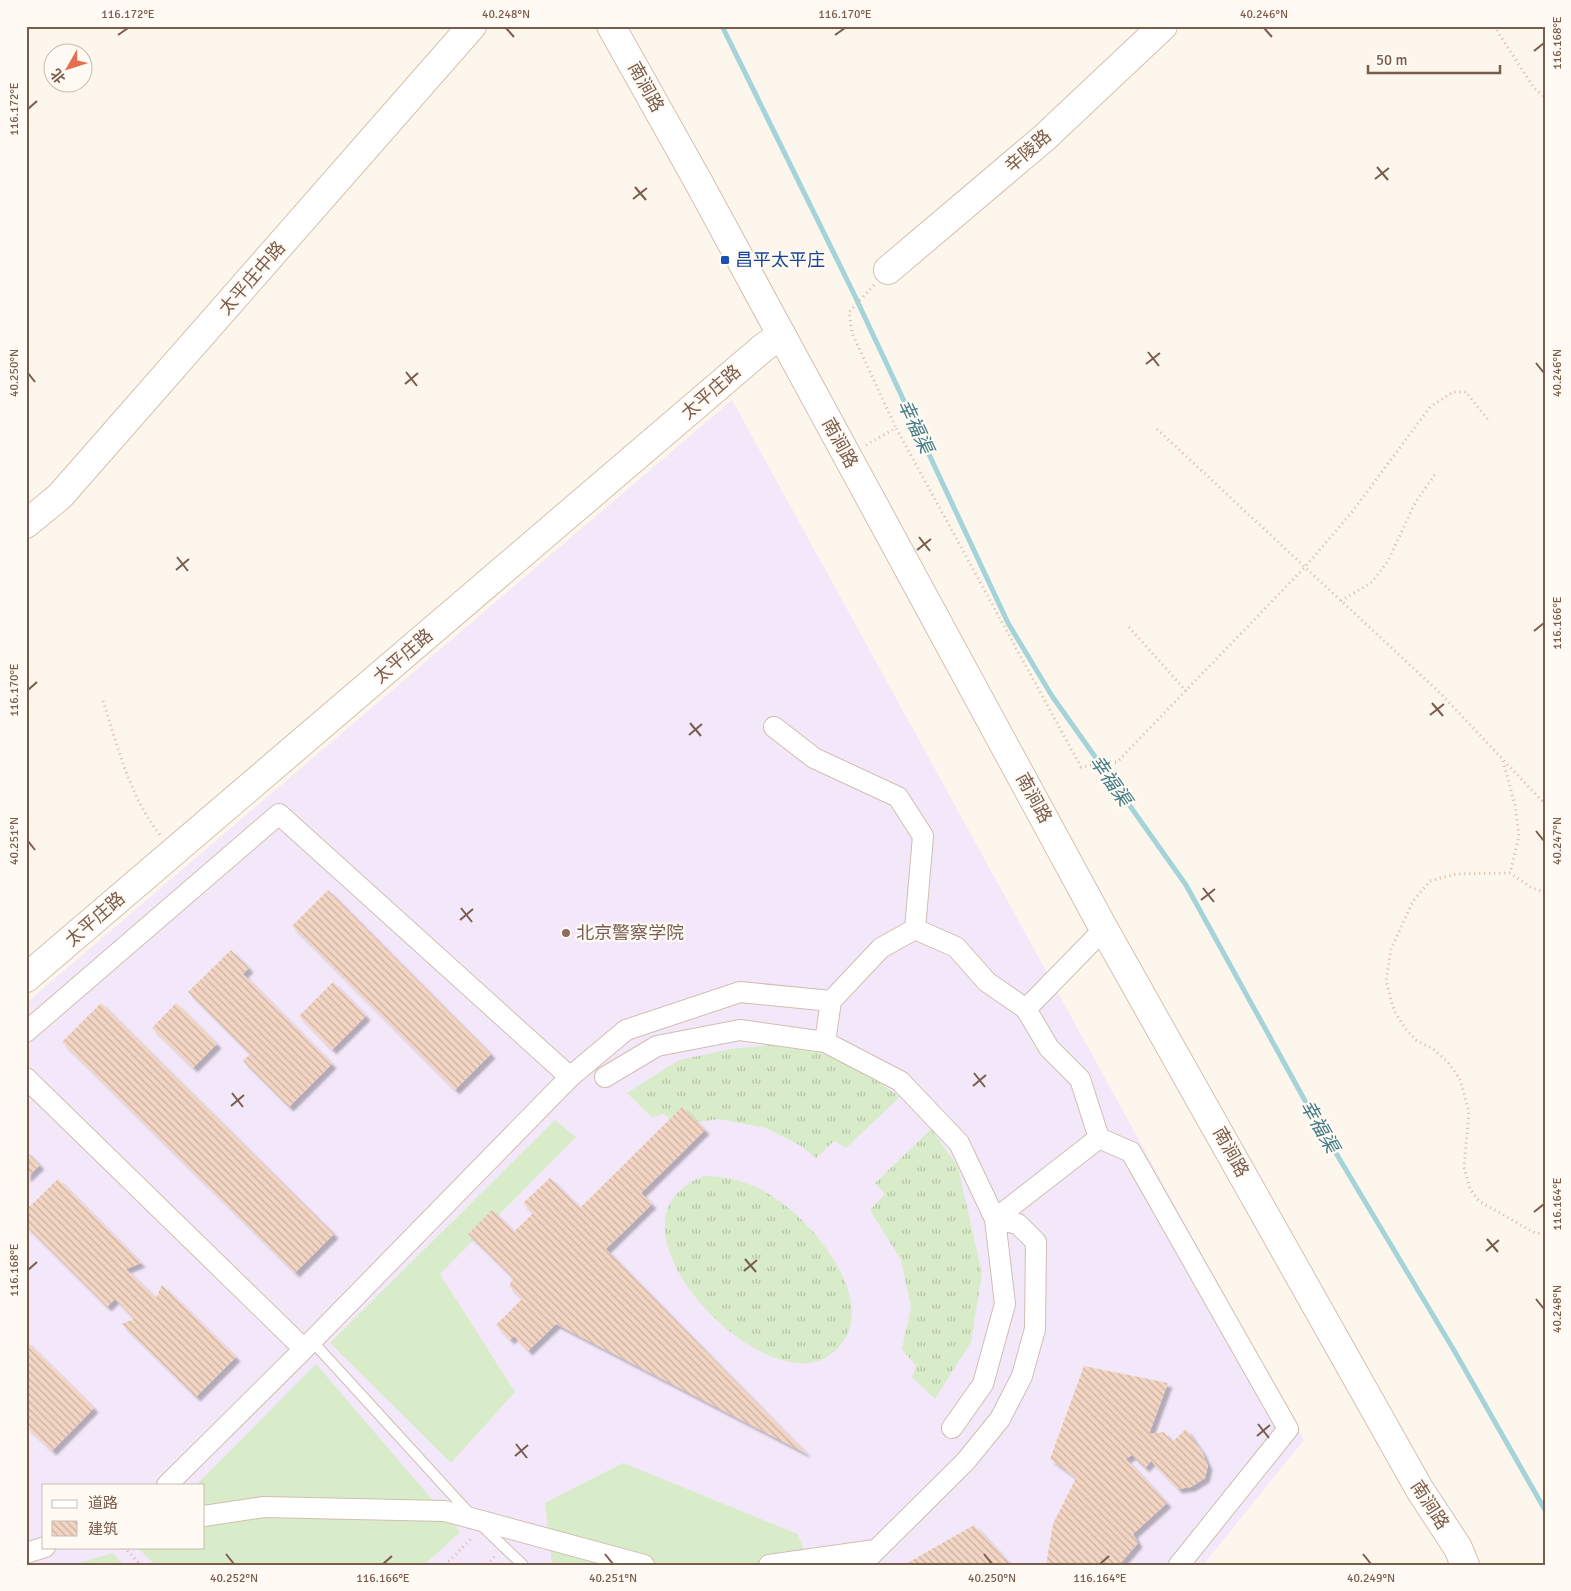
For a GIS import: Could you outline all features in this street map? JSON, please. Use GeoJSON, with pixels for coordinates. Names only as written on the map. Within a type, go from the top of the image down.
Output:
{"type":"FeatureCollection","features":[{"type":"Feature","properties":{"kind":"street","name":"太平庄中路"},"geometry":{"type":"LineString","coordinates":[[26,524],[60,496],[472,26]]}},
{"type":"Feature","properties":{"kind":"street","name":"南涧路"},"geometry":{"type":"LineString","coordinates":[[611,26],[1104,929],[1420,1490],[1458,1548],[1465,1565]]}},
{"type":"Feature","properties":{"kind":"street","name":"辛陵路"},"geometry":{"type":"LineString","coordinates":[[888,270],[1044,138],[1163,26]]}},
{"type":"Feature","properties":{"kind":"street","name":"太平庄路"},"geometry":{"type":"LineString","coordinates":[[26,978],[764,346],[781,335]]}},
{"type":"Feature","properties":{"kind":"street"},"geometry":{"type":"LineString","coordinates":[[774,727],[814,758],[898,798],[923,836],[915,928]]}},
{"type":"Feature","properties":{"kind":"street"},"geometry":{"type":"LineString","coordinates":[[26,1032],[279,814],[570,1077]]}},
{"type":"Feature","properties":{"kind":"street"},"geometry":{"type":"LineString","coordinates":[[825,1042],[831,1001],[881,948],[915,928]]}},
{"type":"Feature","properties":{"kind":"street"},"geometry":{"type":"LineString","coordinates":[[915,928],[956,947],[987,982],[1026,1009],[1049,1048],[1080,1079],[1099,1138],[1131,1152],[1288,1429],[1179,1565]]}},
{"type":"Feature","properties":{"kind":"street"},"geometry":{"type":"LineString","coordinates":[[1026,1009],[1104,929]]}},
{"type":"Feature","properties":{"kind":"street"},"geometry":{"type":"LineString","coordinates":[[168,1484],[308,1345],[570,1077],[626,1030],[740,992],[831,1001]]}},
{"type":"Feature","properties":{"kind":"street"},"geometry":{"type":"LineString","coordinates":[[605,1077],[657,1046],[740,1030],[825,1042],[900,1082],[959,1143],[995,1219],[1005,1304],[983,1384],[952,1428]]}},
{"type":"Feature","properties":{"kind":"street"},"geometry":{"type":"LineString","coordinates":[[26,1078],[308,1345]]}},
{"type":"Feature","properties":{"kind":"street"},"geometry":{"type":"LineString","coordinates":[[995,1219],[1099,1138]]}},
{"type":"Feature","properties":{"kind":"street"},"geometry":{"type":"LineString","coordinates":[[861,1565],[965,1462],[1000,1419],[1022,1376],[1035,1329],[1036,1242],[1018,1224],[995,1219]]}},
{"type":"Feature","properties":{"kind":"street"},"geometry":{"type":"LineString","coordinates":[[205,1516],[264,1507],[445,1511],[479,1523],[644,1565]]}},
{"type":"Feature","properties":{"kind":"street"},"geometry":{"type":"LineString","coordinates":[[26,1553],[42,1548]]}},
{"type":"Feature","properties":{"kind":"street"},"geometry":{"type":"LineString","coordinates":[[769,1565],[875,1550]]}},
{"type":"Feature","properties":{"kind":"lane"},"geometry":{"type":"LineString","coordinates":[[308,1345],[479,1523],[523,1565]]}},
{"type":"Feature","properties":{"kind":"path"},"geometry":{"type":"LineString","coordinates":[[1494,26],[1534,88],[1545,97]]}},
{"type":"Feature","properties":{"kind":"path"},"geometry":{"type":"LineString","coordinates":[[866,294],[849,312],[852,333],[896,428],[1081,768],[1117,762],[1186,691],[1305,567],[1352,512],[1430,407],[1453,392],[1466,392],[1489,421]]}},
{"type":"Feature","properties":{"kind":"path"},"geometry":{"type":"LineString","coordinates":[[847,456],[896,428]]}},
{"type":"Feature","properties":{"kind":"path"},"geometry":{"type":"LineString","coordinates":[[1157,429],[1441,694],[1545,804]]}},
{"type":"Feature","properties":{"kind":"path"},"geometry":{"type":"LineString","coordinates":[[1341,601],[1372,582],[1388,561],[1414,503],[1436,473]]}},
{"type":"Feature","properties":{"kind":"path"},"geometry":{"type":"LineString","coordinates":[[1129,627],[1186,691]]}},
{"type":"Feature","properties":{"kind":"path"},"geometry":{"type":"LineString","coordinates":[[102,701],[137,798],[149,821],[173,852]]}},
{"type":"Feature","properties":{"kind":"path"},"geometry":{"type":"LineString","coordinates":[[1503,760],[1515,806],[1520,836],[1510,873]]}},
{"type":"Feature","properties":{"kind":"path"},"geometry":{"type":"LineString","coordinates":[[1545,892],[1532,888],[1510,873],[1456,874],[1430,881],[1413,901],[1391,949],[1386,981],[1394,1010],[1405,1028],[1416,1040],[1434,1049],[1448,1062],[1460,1079],[1469,1112],[1464,1167],[1470,1189],[1479,1201],[1535,1233],[1545,1234]]}},
{"type":"Feature","properties":{"kind":"path"},"geometry":{"type":"LineString","coordinates":[[444,1565],[479,1523]]}},
{"type":"Feature","properties":{"kind":"path"},"geometry":{"type":"LineString","coordinates":[[125,1548],[141,1565]]}},
{"type":"Feature","properties":{"kind":"shaded area","name":"北京警察学院"},"geometry":{"type":"Polygon","coordinates":[[[732,400],[1304,1440],[1203,1565],[26,1565],[26,1003],[732,400]]]}},
{"type":"Feature","properties":{"kind":"green space"},"geometry":{"type":"Polygon","coordinates":[[[769,1045],[821,1053],[862,1071],[900,1097],[846,1148],[834,1141],[816,1158],[801,1146],[766,1128],[719,1119],[675,1125],[664,1114],[652,1117],[627,1093],[679,1060],[731,1049],[769,1045]]]}},
{"type":"Feature","properties":{"kind":"green space"},"geometry":{"type":"Polygon","coordinates":[[[555,1120],[576,1137],[440,1274],[515,1392],[451,1463],[330,1343],[555,1120]]]}},
{"type":"Feature","properties":{"kind":"green space"},"geometry":{"type":"Polygon","coordinates":[[[931,1129],[958,1167],[982,1274],[971,1342],[935,1399],[912,1377],[916,1366],[902,1349],[911,1307],[901,1260],[870,1210],[885,1194],[875,1183],[931,1129]]]}},
{"type":"Feature","properties":{"kind":"green space"},"geometry":{"type":"Polygon","coordinates":[[[704,1176],[733,1179],[752,1185],[770,1194],[794,1213],[828,1250],[841,1272],[849,1295],[852,1317],[846,1337],[830,1355],[801,1363],[766,1354],[730,1331],[698,1300],[675,1265],[665,1229],[673,1198],[704,1176]]]}},
{"type":"Feature","properties":{"kind":"green space"},"geometry":{"type":"Polygon","coordinates":[[[316,1364],[460,1532],[424,1565],[155,1565],[138,1548],[205,1548],[205,1484],[197,1484],[316,1364]]]}},
{"type":"Feature","properties":{"kind":"green space"},"geometry":{"type":"Polygon","coordinates":[[[623,1463],[798,1534],[809,1565],[552,1565],[545,1503],[623,1463]]]}},
{"type":"Feature","properties":{"kind":"green space"},"geometry":{"type":"Polygon","coordinates":[[[113,1553],[124,1565],[72,1565],[113,1553]]]}},
{"type":"Feature","properties":{"kind":"building"},"geometry":{"type":"Polygon","coordinates":[[[328,890],[491,1054],[455,1090],[292,926],[328,890]]]}},
{"type":"Feature","properties":{"kind":"building"},"geometry":{"type":"Polygon","coordinates":[[[231,950],[249,968],[243,974],[332,1064],[289,1107],[243,1061],[250,1054],[188,992],[231,950]]]}},
{"type":"Feature","properties":{"kind":"building"},"geometry":{"type":"Polygon","coordinates":[[[333,982],[366,1016],[332,1050],[299,1016],[333,982]]]}},
{"type":"Feature","properties":{"kind":"building"},"geometry":{"type":"Polygon","coordinates":[[[101,1003],[334,1234],[295,1273],[62,1042],[101,1003]]]}},
{"type":"Feature","properties":{"kind":"building"},"geometry":{"type":"Polygon","coordinates":[[[176,1003],[217,1044],[193,1068],[152,1028],[176,1003]]]}},
{"type":"Feature","properties":{"kind":"building"},"geometry":{"type":"Polygon","coordinates":[[[682,1107],[705,1130],[641,1193],[652,1204],[606,1249],[807,1454],[556,1324],[528,1351],[514,1336],[510,1340],[496,1325],[522,1299],[509,1286],[513,1278],[468,1234],[492,1210],[514,1232],[533,1213],[523,1203],[550,1178],[580,1208],[682,1107]]]}},
{"type":"Feature","properties":{"kind":"building"},"geometry":{"type":"Polygon","coordinates":[[[26,1151],[40,1165],[26,1178],[26,1151]]]}},
{"type":"Feature","properties":{"kind":"building"},"geometry":{"type":"Polygon","coordinates":[[[58,1179],[141,1263],[126,1269],[156,1298],[162,1285],[236,1357],[196,1397],[122,1324],[134,1319],[115,1299],[107,1307],[26,1226],[26,1210],[58,1179]]]}},
{"type":"Feature","properties":{"kind":"building"},"geometry":{"type":"Polygon","coordinates":[[[26,1341],[94,1408],[52,1451],[26,1426],[26,1341]]]}},
{"type":"Feature","properties":{"kind":"building"},"geometry":{"type":"Polygon","coordinates":[[[1084,1366],[1168,1383],[1149,1434],[1164,1432],[1172,1442],[1186,1429],[1202,1452],[1208,1466],[1205,1478],[1191,1487],[1178,1489],[1151,1461],[1145,1468],[1132,1455],[1126,1459],[1167,1503],[1133,1534],[1138,1543],[1119,1565],[1046,1565],[1053,1524],[1076,1478],[1050,1459],[1084,1366]]]}},
{"type":"Feature","properties":{"kind":"building"},"geometry":{"type":"Polygon","coordinates":[[[974,1525],[1011,1565],[904,1565],[974,1525]]]}},
{"type":"Feature","properties":{"kind":"waterway","name":"幸福渠"},"geometry":{"type":"LineString","coordinates":[[722,26],[853,292],[1008,623],[1052,696],[1186,885],[1309,1108],[1455,1352],[1545,1510]]}},
{"type":"Feature","properties":{"kind":"place","name":"昌平太平庄"},"geometry":{"type":"Point","coordinates":[725,260]}},
{"type":"Feature","properties":{"kind":"place","name":"北京警察学院"},"geometry":{"type":"Point","coordinates":[566,933]}}]}
